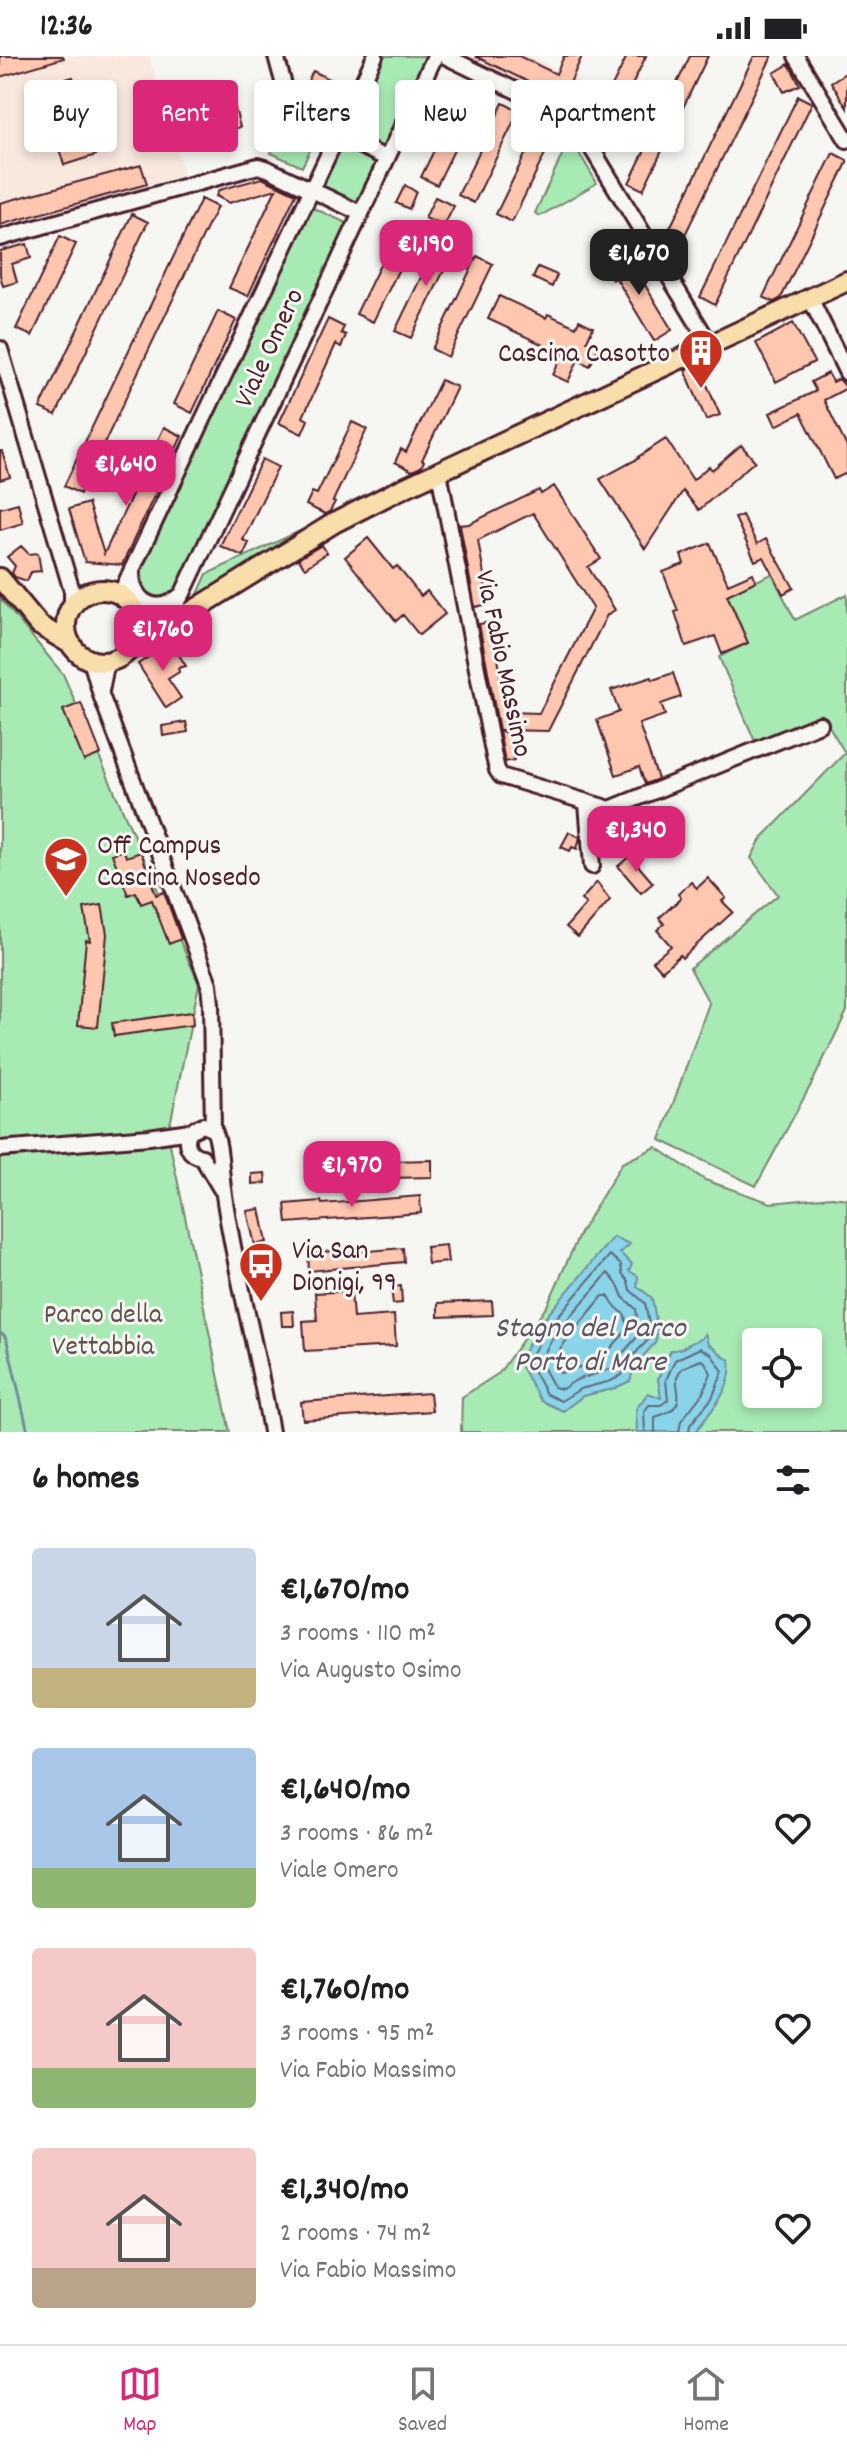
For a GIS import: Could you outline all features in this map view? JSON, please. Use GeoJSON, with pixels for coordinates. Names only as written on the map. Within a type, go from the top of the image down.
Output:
{"type":"FeatureCollection","features":[{"type":"Feature","properties":{"kind":"main road"},"geometry":{"type":"LineString","coordinates":[[0,578],[39,625],[65,635],[80,654],[99,661],[118,658],[334,523],[847,281]]}},
{"type":"Feature","properties":{"kind":"main road"},"geometry":{"type":"LineString","coordinates":[[65,635],[78,601],[104,591],[120,595],[132,606],[137,622],[136,638],[128,651]]}},
{"type":"Feature","properties":{"kind":"street"},"geometry":{"type":"LineString","coordinates":[[276,56],[283,80]]}},
{"type":"Feature","properties":{"kind":"street","name":"Viale Omero"},"geometry":{"type":"LineString","coordinates":[[363,80],[375,56]]}},
{"type":"Feature","properties":{"kind":"street","name":"Viale Omero"},"geometry":{"type":"LineString","coordinates":[[159,632],[180,596],[435,56]]}},
{"type":"Feature","properties":{"kind":"street"},"geometry":{"type":"LineString","coordinates":[[445,56],[574,119],[711,346]]}},
{"type":"Feature","properties":{"kind":"street"},"geometry":{"type":"LineString","coordinates":[[796,56],[847,140]]}},
{"type":"Feature","properties":{"kind":"street","name":"Viale Omero"},"geometry":{"type":"LineString","coordinates":[[120,595],[329,152]]}},
{"type":"Feature","properties":{"kind":"street"},"geometry":{"type":"LineString","coordinates":[[373,152],[386,158]]}},
{"type":"Feature","properties":{"kind":"street"},"geometry":{"type":"LineString","coordinates":[[0,238],[255,167],[268,169],[360,213]]}},
{"type":"Feature","properties":{"kind":"street"},"geometry":{"type":"LineString","coordinates":[[810,298],[847,373]]}},
{"type":"Feature","properties":{"kind":"street"},"geometry":{"type":"LineString","coordinates":[[0,349],[65,569],[78,601]]}},
{"type":"Feature","properties":{"kind":"street","name":"Via Fabio Massimo"},"geometry":{"type":"LineString","coordinates":[[439,472],[497,770],[507,779],[587,803]]}},
{"type":"Feature","properties":{"kind":"street"},"geometry":{"type":"LineString","coordinates":[[132,570],[131,581],[135,592],[148,603],[165,605],[180,596]]}},
{"type":"Feature","properties":{"kind":"street"},"geometry":{"type":"LineString","coordinates":[[99,661],[101,695],[209,984],[211,1082],[192,1153],[202,1157],[211,1155],[217,1148]]}},
{"type":"Feature","properties":{"kind":"street"},"geometry":{"type":"LineString","coordinates":[[592,866],[587,803],[610,809],[820,724]]}},
{"type":"Feature","properties":{"kind":"street"},"geometry":{"type":"LineString","coordinates":[[0,1149],[197,1132],[218,1137],[224,1194],[271,1432]]}},
{"type":"Feature","properties":{"kind":"street"},"geometry":{"type":"LineString","coordinates":[[202,1157],[224,1194]]}},
{"type":"Feature","properties":{"kind":"shaded area"},"geometry":{"type":"Polygon","coordinates":[[[0,56],[149,56],[156,80],[133,80],[133,152],[177,152],[184,175],[0,225],[0,56]]]}},
{"type":"Feature","properties":{"kind":"shaded area"},"geometry":{"type":"Polygon","coordinates":[[[450,56],[529,56],[578,80],[511,80],[511,86],[450,56]]]}},
{"type":"Feature","properties":{"kind":"green space"},"geometry":{"type":"Polygon","coordinates":[[[383,56],[430,56],[419,80],[395,80],[395,130],[384,153],[379,150],[379,80],[372,80],[383,56]]]}},
{"type":"Feature","properties":{"kind":"green space"},"geometry":{"type":"Polygon","coordinates":[[[272,152],[309,152],[302,167],[272,152]]]}},
{"type":"Feature","properties":{"kind":"green space"},"geometry":{"type":"Polygon","coordinates":[[[339,152],[367,152],[381,159],[359,205],[322,187],[339,152]]]}},
{"type":"Feature","properties":{"kind":"green space"},"geometry":{"type":"Polygon","coordinates":[[[563,152],[578,152],[597,183],[540,216],[535,213],[563,152]]]}},
{"type":"Feature","properties":{"kind":"green space"},"geometry":{"type":"Polygon","coordinates":[[[311,207],[351,225],[182,583],[174,595],[152,595],[140,587],[140,565],[311,207]]]}},
{"type":"Feature","properties":{"kind":"green space"},"geometry":{"type":"Polygon","coordinates":[[[313,525],[280,550],[196,598],[207,574],[313,525]]]}},
{"type":"Feature","properties":{"kind":"green space"},"geometry":{"type":"Polygon","coordinates":[[[772,574],[795,620],[847,594],[847,1011],[756,1186],[660,1140],[709,1003],[690,968],[778,895],[751,858],[761,839],[845,753],[823,716],[756,744],[719,657],[748,643],[727,594],[772,574]]]}},
{"type":"Feature","properties":{"kind":"green space","name":"Parco della Vettabbia"},"geometry":{"type":"Polygon","coordinates":[[[0,598],[63,674],[199,984],[168,1135],[230,1432],[0,1432],[0,598]]]}},
{"type":"Feature","properties":{"kind":"green space"},"geometry":{"type":"Polygon","coordinates":[[[656,1147],[705,1180],[771,1203],[832,1197],[847,1199],[847,1432],[461,1432],[462,1397],[499,1373],[547,1306],[580,1233],[622,1163],[656,1147]]]}},
{"type":"Feature","properties":{"kind":"water","name":"Stagno del Parco Porto di Mare"},"geometry":{"type":"Polygon","coordinates":[[[613,1237],[630,1244],[620,1253],[632,1264],[629,1271],[638,1276],[637,1286],[652,1298],[658,1331],[655,1343],[635,1365],[630,1381],[613,1389],[583,1396],[563,1411],[541,1401],[518,1362],[540,1324],[613,1237]]]}},
{"type":"Feature","properties":{"kind":"water","name":"Stagno del Parco Porto di Mare"},"geometry":{"type":"Polygon","coordinates":[[[705,1333],[708,1344],[730,1360],[725,1390],[714,1407],[695,1432],[637,1432],[636,1409],[648,1393],[661,1398],[658,1379],[671,1350],[701,1339],[705,1333]]]}},
{"type":"Feature","properties":{"kind":"building"},"geometry":{"type":"Polygon","coordinates":[[[0,56],[63,56],[64,58],[0,77],[0,56]]]}},
{"type":"Feature","properties":{"kind":"building"},"geometry":{"type":"Polygon","coordinates":[[[475,56],[519,56],[556,74],[564,56],[582,56],[571,80],[524,80],[475,56]]]}},
{"type":"Feature","properties":{"kind":"building"},"geometry":{"type":"Polygon","coordinates":[[[627,56],[646,56],[634,80],[615,80],[627,56]]]}},
{"type":"Feature","properties":{"kind":"building"},"geometry":{"type":"Polygon","coordinates":[[[690,56],[708,56],[684,105],[684,80],[678,80],[690,56]]]}},
{"type":"Feature","properties":{"kind":"building"},"geometry":{"type":"Polygon","coordinates":[[[754,56],[772,56],[680,245],[665,238],[754,56]]]}},
{"type":"Feature","properties":{"kind":"building"},"geometry":{"type":"Polygon","coordinates":[[[789,64],[800,85],[784,92],[774,73],[789,64]]]}},
{"type":"Feature","properties":{"kind":"building"},"geometry":{"type":"Polygon","coordinates":[[[313,71],[332,80],[308,80],[313,71]]]}},
{"type":"Feature","properties":{"kind":"building"},"geometry":{"type":"Polygon","coordinates":[[[847,72],[847,108],[831,82],[847,72]]]}},
{"type":"Feature","properties":{"kind":"building"},"geometry":{"type":"Polygon","coordinates":[[[798,96],[812,103],[715,305],[700,297],[798,96]]]}},
{"type":"Feature","properties":{"kind":"building"},"geometry":{"type":"Polygon","coordinates":[[[503,103],[511,107],[511,127],[474,203],[458,195],[479,152],[495,152],[495,119],[503,103]]]}},
{"type":"Feature","properties":{"kind":"building"},"geometry":{"type":"Polygon","coordinates":[[[60,152],[95,152],[96,155],[64,165],[60,152]]]}},
{"type":"Feature","properties":{"kind":"building"},"geometry":{"type":"Polygon","coordinates":[[[433,152],[453,152],[437,185],[421,177],[433,152]]]}},
{"type":"Feature","properties":{"kind":"building"},"geometry":{"type":"Polygon","coordinates":[[[526,152],[546,152],[512,222],[496,214],[526,152]]]}},
{"type":"Feature","properties":{"kind":"building"},"geometry":{"type":"Polygon","coordinates":[[[644,152],[661,152],[643,190],[629,183],[644,152]]]}},
{"type":"Feature","properties":{"kind":"building"},"geometry":{"type":"Polygon","coordinates":[[[833,153],[847,160],[847,163],[781,298],[774,302],[763,297],[833,153]]]}},
{"type":"Feature","properties":{"kind":"building"},"geometry":{"type":"Polygon","coordinates":[[[141,165],[147,184],[0,225],[0,203],[141,165]]]}},
{"type":"Feature","properties":{"kind":"building"},"geometry":{"type":"Polygon","coordinates":[[[262,178],[296,194],[248,296],[229,288],[276,189],[229,203],[216,196],[219,190],[262,178]]]}},
{"type":"Feature","properties":{"kind":"building"},"geometry":{"type":"Polygon","coordinates":[[[405,185],[416,192],[409,209],[396,203],[405,185]]]}},
{"type":"Feature","properties":{"kind":"building"},"geometry":{"type":"Polygon","coordinates":[[[435,197],[454,206],[444,226],[425,218],[435,197]]]}},
{"type":"Feature","properties":{"kind":"building"},"geometry":{"type":"Polygon","coordinates":[[[201,199],[217,207],[80,494],[64,486],[201,199]]]}},
{"type":"Feature","properties":{"kind":"building"},"geometry":{"type":"Polygon","coordinates":[[[132,214],[148,222],[56,415],[40,408],[132,214]]]}},
{"type":"Feature","properties":{"kind":"building"},"geometry":{"type":"Polygon","coordinates":[[[401,222],[418,230],[373,322],[356,314],[401,222]]]}},
{"type":"Feature","properties":{"kind":"building"},"geometry":{"type":"Polygon","coordinates":[[[60,236],[76,244],[32,336],[16,329],[60,236]]]}},
{"type":"Feature","properties":{"kind":"building"},"geometry":{"type":"Polygon","coordinates":[[[440,238],[456,246],[411,338],[395,331],[440,238]]]}},
{"type":"Feature","properties":{"kind":"building"},"geometry":{"type":"Polygon","coordinates":[[[27,244],[31,258],[12,264],[17,282],[3,286],[0,251],[27,244]]]}},
{"type":"Feature","properties":{"kind":"building"},"geometry":{"type":"Polygon","coordinates":[[[627,255],[672,330],[654,341],[616,278],[612,280],[605,268],[627,255]]]}},
{"type":"Feature","properties":{"kind":"building"},"geometry":{"type":"Polygon","coordinates":[[[477,256],[493,264],[448,357],[432,349],[477,256]]]}},
{"type":"Feature","properties":{"kind":"building"},"geometry":{"type":"Polygon","coordinates":[[[538,267],[557,275],[552,287],[533,278],[538,267]]]}},
{"type":"Feature","properties":{"kind":"building"},"geometry":{"type":"Polygon","coordinates":[[[499,296],[546,318],[548,314],[576,327],[579,320],[593,327],[587,341],[599,346],[590,366],[578,360],[568,382],[553,375],[563,354],[488,319],[499,296]]]}},
{"type":"Feature","properties":{"kind":"building"},"geometry":{"type":"Polygon","coordinates":[[[218,311],[236,320],[192,413],[174,404],[218,311]]]}},
{"type":"Feature","properties":{"kind":"building"},"geometry":{"type":"Polygon","coordinates":[[[328,319],[344,327],[341,333],[346,335],[341,347],[336,344],[303,417],[308,420],[302,434],[279,423],[328,319]]]}},
{"type":"Feature","properties":{"kind":"building"},"geometry":{"type":"Polygon","coordinates":[[[793,323],[814,362],[776,382],[756,343],[793,323]]]}},
{"type":"Feature","properties":{"kind":"building","name":"Cascina Casotto"},"geometry":{"type":"Polygon","coordinates":[[[698,364],[720,415],[706,420],[685,370],[698,364]]]}},
{"type":"Feature","properties":{"kind":"building"},"geometry":{"type":"Polygon","coordinates":[[[828,373],[833,382],[839,379],[847,388],[824,400],[847,447],[847,473],[834,479],[801,413],[776,426],[770,413],[816,391],[811,382],[828,373]]]}},
{"type":"Feature","properties":{"kind":"building"},"geometry":{"type":"Polygon","coordinates":[[[441,380],[457,387],[421,467],[412,471],[395,462],[401,449],[406,452],[441,380]]]}},
{"type":"Feature","properties":{"kind":"building"},"geometry":{"type":"Polygon","coordinates":[[[352,422],[367,429],[335,502],[325,514],[306,505],[312,492],[317,494],[352,422]]]}},
{"type":"Feature","properties":{"kind":"building"},"geometry":{"type":"Polygon","coordinates":[[[164,427],[182,436],[122,565],[85,562],[69,509],[88,503],[104,554],[164,427]]]}},
{"type":"Feature","properties":{"kind":"building"},"geometry":{"type":"Polygon","coordinates":[[[666,439],[693,480],[709,466],[712,470],[741,445],[755,461],[699,510],[683,491],[645,549],[600,479],[666,439]]]}},
{"type":"Feature","properties":{"kind":"building"},"geometry":{"type":"Polygon","coordinates":[[[0,451],[10,477],[0,480],[0,451]]]}},
{"type":"Feature","properties":{"kind":"building"},"geometry":{"type":"Polygon","coordinates":[[[262,459],[278,467],[243,540],[249,543],[243,556],[220,546],[262,459]]]}},
{"type":"Feature","properties":{"kind":"building"},"geometry":{"type":"Polygon","coordinates":[[[554,486],[601,559],[588,567],[615,610],[607,615],[548,731],[500,730],[510,735],[514,760],[505,762],[479,624],[492,622],[507,712],[539,713],[593,608],[533,513],[478,540],[489,604],[475,607],[460,525],[469,524],[539,490],[541,494],[554,486]]]}},
{"type":"Feature","properties":{"kind":"building"},"geometry":{"type":"Polygon","coordinates":[[[18,503],[23,523],[0,530],[0,508],[18,503]]]}},
{"type":"Feature","properties":{"kind":"building"},"geometry":{"type":"Polygon","coordinates":[[[742,515],[757,544],[766,539],[794,588],[783,594],[764,557],[755,561],[735,518],[742,515]]]}},
{"type":"Feature","properties":{"kind":"building"},"geometry":{"type":"Polygon","coordinates":[[[368,538],[393,569],[397,566],[421,596],[427,591],[445,614],[419,635],[403,615],[396,621],[345,557],[368,538]]]}},
{"type":"Feature","properties":{"kind":"building"},"geometry":{"type":"Polygon","coordinates":[[[710,543],[728,584],[753,573],[756,581],[727,595],[748,643],[722,654],[715,636],[686,646],[675,612],[678,611],[663,572],[684,564],[681,555],[710,543]]]}},
{"type":"Feature","properties":{"kind":"building"},"geometry":{"type":"Polygon","coordinates":[[[322,545],[327,553],[305,568],[298,559],[322,545]]]}},
{"type":"Feature","properties":{"kind":"building"},"geometry":{"type":"Polygon","coordinates":[[[21,546],[29,554],[38,553],[41,571],[31,572],[27,581],[15,577],[12,573],[15,566],[7,557],[21,546]]]}},
{"type":"Feature","properties":{"kind":"building"},"geometry":{"type":"Polygon","coordinates":[[[171,642],[186,666],[178,668],[179,672],[168,679],[181,698],[166,708],[138,664],[171,642]]]}},
{"type":"Feature","properties":{"kind":"building"},"geometry":{"type":"Polygon","coordinates":[[[673,673],[681,697],[661,704],[665,715],[639,724],[658,779],[645,784],[639,767],[616,775],[597,720],[619,712],[611,690],[673,673]]]}},
{"type":"Feature","properties":{"kind":"building"},"geometry":{"type":"Polygon","coordinates":[[[81,703],[101,754],[84,761],[63,710],[81,703]]]}},
{"type":"Feature","properties":{"kind":"building"},"geometry":{"type":"Polygon","coordinates":[[[186,722],[188,732],[163,736],[162,726],[186,722]]]}},
{"type":"Feature","properties":{"kind":"building"},"geometry":{"type":"Polygon","coordinates":[[[569,832],[580,837],[577,849],[572,847],[570,851],[561,847],[569,832]]]}},
{"type":"Feature","properties":{"kind":"building"},"geometry":{"type":"Polygon","coordinates":[[[124,850],[126,857],[141,852],[156,895],[164,892],[181,939],[169,944],[152,900],[141,904],[136,892],[128,895],[112,854],[124,850]]]}},
{"type":"Feature","properties":{"kind":"building"},"geometry":{"type":"Polygon","coordinates":[[[630,856],[653,883],[641,893],[618,866],[630,856]]]}},
{"type":"Feature","properties":{"kind":"building"},"geometry":{"type":"Polygon","coordinates":[[[708,878],[726,898],[722,901],[733,912],[682,958],[680,955],[662,971],[653,961],[671,946],[657,930],[664,924],[659,918],[681,898],[678,894],[691,882],[697,888],[708,878]]]}},
{"type":"Feature","properties":{"kind":"building"},"geometry":{"type":"Polygon","coordinates":[[[597,882],[610,900],[578,937],[566,927],[586,904],[581,900],[597,882]]]}},
{"type":"Feature","properties":{"kind":"building"},"geometry":{"type":"Polygon","coordinates":[[[102,905],[107,934],[98,1027],[78,1025],[86,940],[90,941],[84,908],[102,905]]]}},
{"type":"Feature","properties":{"kind":"building"},"geometry":{"type":"Polygon","coordinates":[[[192,1012],[193,1025],[114,1036],[112,1023],[192,1012]]]}},
{"type":"Feature","properties":{"kind":"building"},"geometry":{"type":"Polygon","coordinates":[[[432,1160],[432,1177],[389,1178],[389,1161],[432,1160]]]}},
{"type":"Feature","properties":{"kind":"building"},"geometry":{"type":"Polygon","coordinates":[[[265,1173],[266,1183],[252,1184],[252,1174],[265,1173]]]}},
{"type":"Feature","properties":{"kind":"building"},"geometry":{"type":"Polygon","coordinates":[[[420,1196],[421,1213],[287,1223],[285,1204],[420,1196]]]}},
{"type":"Feature","properties":{"kind":"building"},"geometry":{"type":"Polygon","coordinates":[[[260,1209],[267,1242],[255,1245],[247,1211],[260,1209]]]}},
{"type":"Feature","properties":{"kind":"building"},"geometry":{"type":"Polygon","coordinates":[[[446,1245],[448,1262],[428,1264],[426,1247],[446,1245]]]}},
{"type":"Feature","properties":{"kind":"building"},"geometry":{"type":"Polygon","coordinates":[[[403,1248],[404,1262],[309,1271],[308,1253],[403,1248]]]}},
{"type":"Feature","properties":{"kind":"building"},"geometry":{"type":"Polygon","coordinates":[[[401,1286],[402,1303],[393,1304],[391,1287],[401,1286]]]}},
{"type":"Feature","properties":{"kind":"building"},"geometry":{"type":"Polygon","coordinates":[[[351,1291],[353,1318],[394,1315],[396,1346],[305,1351],[303,1321],[317,1320],[315,1293],[351,1291]]]}},
{"type":"Feature","properties":{"kind":"building"},"geometry":{"type":"Polygon","coordinates":[[[492,1301],[493,1315],[438,1317],[438,1303],[492,1301]]]}},
{"type":"Feature","properties":{"kind":"building"},"geometry":{"type":"Polygon","coordinates":[[[293,1311],[294,1326],[282,1326],[281,1312],[293,1311]]]}},
{"type":"Feature","properties":{"kind":"building"},"geometry":{"type":"Polygon","coordinates":[[[430,1393],[432,1411],[303,1420],[301,1402],[430,1393]]]}},
{"type":"Feature","properties":{"kind":"waterway"},"geometry":{"type":"LineString","coordinates":[[0,1333],[7,1341],[28,1432]]}},
{"type":"Feature","properties":{"kind":"place","name":"Cascina Casotto"},"geometry":{"type":"Point","coordinates":[701,390]}},
{"type":"Feature","properties":{"kind":"place","name":"Off Campus Cascina Nosedo"},"geometry":{"type":"Point","coordinates":[66,898]}},
{"type":"Feature","properties":{"kind":"place","name":"Via San Dionigi, 99"},"geometry":{"type":"Point","coordinates":[261,1303]}}]}
